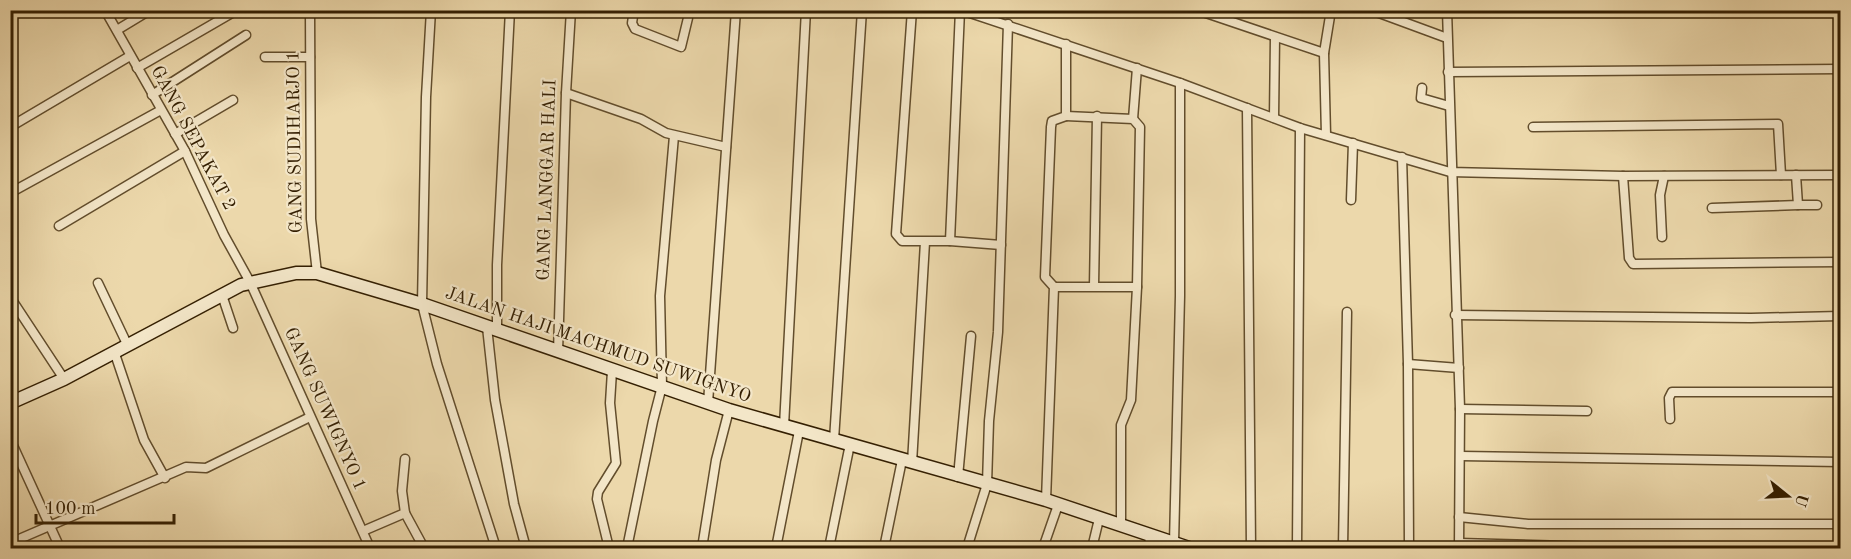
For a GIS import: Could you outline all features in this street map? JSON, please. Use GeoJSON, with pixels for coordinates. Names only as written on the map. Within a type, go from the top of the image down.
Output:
{"type":"FeatureCollection","features":[{"type":"Feature","properties":{"kind":"street","name":"GANG SEPAKAT 2"},"geometry":{"type":"LineString","coordinates":[[105,10],[185,151],[224,235],[250,282]]}},
{"type":"Feature","properties":{"kind":"street"},"geometry":{"type":"LineString","coordinates":[[117,30],[150,10]]}},
{"type":"Feature","properties":{"kind":"street"},"geometry":{"type":"LineString","coordinates":[[137,68],[237,10]]}},
{"type":"Feature","properties":{"kind":"street","name":"GANG SUDIHARJO 1"},"geometry":{"type":"LineString","coordinates":[[310,10],[311,219],[317,273]]}},
{"type":"Feature","properties":{"kind":"street"},"geometry":{"type":"LineString","coordinates":[[430,10],[422,304],[437,364],[496,549]]}},
{"type":"Feature","properties":{"kind":"street"},"geometry":{"type":"LineString","coordinates":[[510,10],[492,328],[495,400],[514,504],[526,549]]}},
{"type":"Feature","properties":{"kind":"street","name":"GANG LANGGAR HALI"},"geometry":{"type":"LineString","coordinates":[[558,352],[566,93],[571,10]]}},
{"type":"Feature","properties":{"kind":"street"},"geometry":{"type":"LineString","coordinates":[[634,10],[632,23],[635,29],[681,47],[688,18]]}},
{"type":"Feature","properties":{"kind":"street"},"geometry":{"type":"LineString","coordinates":[[708,402],[736,10]]}},
{"type":"Feature","properties":{"kind":"street"},"geometry":{"type":"LineString","coordinates":[[784,426],[806,10]]}},
{"type":"Feature","properties":{"kind":"street"},"geometry":{"type":"LineString","coordinates":[[834,440],[862,10]]}},
{"type":"Feature","properties":{"kind":"street"},"geometry":{"type":"LineString","coordinates":[[912,10],[896,234],[902,241],[950,241],[1001,245]]}},
{"type":"Feature","properties":{"kind":"street"},"geometry":{"type":"LineString","coordinates":[[950,241],[960,10],[1137,68],[1300,128],[1450,172],[1623,176],[1840,175]]}},
{"type":"Feature","properties":{"kind":"street"},"geometry":{"type":"LineString","coordinates":[[1197,10],[1324,53]]}},
{"type":"Feature","properties":{"kind":"street"},"geometry":{"type":"LineString","coordinates":[[1326,135],[1324,53],[1331,10]]}},
{"type":"Feature","properties":{"kind":"street"},"geometry":{"type":"LineString","coordinates":[[1371,10],[1447,38]]}},
{"type":"Feature","properties":{"kind":"street"},"geometry":{"type":"LineString","coordinates":[[1447,10],[1450,172],[1460,409],[1459,546],[1638,549]]}},
{"type":"Feature","properties":{"kind":"street"},"geometry":{"type":"LineString","coordinates":[[967,549],[987,484],[989,421],[998,332],[1008,24]]}},
{"type":"Feature","properties":{"kind":"street"},"geometry":{"type":"LineString","coordinates":[[152,95],[246,35]]}},
{"type":"Feature","properties":{"kind":"street"},"geometry":{"type":"LineString","coordinates":[[1274,118],[1275,37]]}},
{"type":"Feature","properties":{"kind":"street"},"geometry":{"type":"LineString","coordinates":[[1066,44],[1066,116]]}},
{"type":"Feature","properties":{"kind":"street"},"geometry":{"type":"LineString","coordinates":[[10,127],[130,56]]}},
{"type":"Feature","properties":{"kind":"street"},"geometry":{"type":"LineString","coordinates":[[265,57],[310,57]]}},
{"type":"Feature","properties":{"kind":"street"},"geometry":{"type":"LineString","coordinates":[[1121,525],[1121,425],[1131,400],[1137,287],[1140,128],[1134,119],[1137,68]]}},
{"type":"Feature","properties":{"kind":"street"},"geometry":{"type":"LineString","coordinates":[[1449,72],[1840,69]]}},
{"type":"Feature","properties":{"kind":"street"},"geometry":{"type":"LineString","coordinates":[[1174,543],[1180,296],[1180,83]]}},
{"type":"Feature","properties":{"kind":"street"},"geometry":{"type":"LineString","coordinates":[[1422,87],[1421,98],[1449,106]]}},
{"type":"Feature","properties":{"kind":"street"},"geometry":{"type":"LineString","coordinates":[[566,93],[641,119],[674,136],[726,147]]}},
{"type":"Feature","properties":{"kind":"street"},"geometry":{"type":"LineString","coordinates":[[175,134],[233,100]]}},
{"type":"Feature","properties":{"kind":"street"},"geometry":{"type":"LineString","coordinates":[[1247,108],[1251,549]]}},
{"type":"Feature","properties":{"kind":"street"},"geometry":{"type":"LineString","coordinates":[[10,193],[161,110]]}},
{"type":"Feature","properties":{"kind":"street"},"geometry":{"type":"LineString","coordinates":[[1046,500],[1054,287],[1046,277],[1052,121],[1066,116],[1134,119]]}},
{"type":"Feature","properties":{"kind":"street"},"geometry":{"type":"LineString","coordinates":[[1094,286],[1097,116]]}},
{"type":"Feature","properties":{"kind":"street"},"geometry":{"type":"LineString","coordinates":[[1533,127],[1778,124],[1781,175]]}},
{"type":"Feature","properties":{"kind":"street"},"geometry":{"type":"LineString","coordinates":[[1297,549],[1300,128]]}},
{"type":"Feature","properties":{"kind":"street"},"geometry":{"type":"LineString","coordinates":[[627,549],[662,386],[660,296],[674,136]]}},
{"type":"Feature","properties":{"kind":"street"},"geometry":{"type":"LineString","coordinates":[[1351,200],[1353,143]]}},
{"type":"Feature","properties":{"kind":"street"},"geometry":{"type":"LineString","coordinates":[[59,226],[185,151]]}},
{"type":"Feature","properties":{"kind":"street"},"geometry":{"type":"LineString","coordinates":[[1402,158],[1408,364],[1409,549]]}},
{"type":"Feature","properties":{"kind":"street"},"geometry":{"type":"LineString","coordinates":[[1796,175],[1798,205]]}},
{"type":"Feature","properties":{"kind":"street"},"geometry":{"type":"LineString","coordinates":[[1623,176],[1629,258],[1633,264],[1840,262]]}},
{"type":"Feature","properties":{"kind":"street"},"geometry":{"type":"LineString","coordinates":[[1662,237],[1660,195],[1664,176]]}},
{"type":"Feature","properties":{"kind":"street"},"geometry":{"type":"LineString","coordinates":[[1712,208],[1817,205]]}},
{"type":"Feature","properties":{"kind":"street"},"geometry":{"type":"LineString","coordinates":[[884,549],[907,461],[925,242]]}},
{"type":"Feature","properties":{"kind":"street","name":"JALAN HAJI MACHMUD SUWIGNYO"},"geometry":{"type":"LineString","coordinates":[[10,403],[64,379],[127,344],[250,282],[296,273],[317,273],[422,304],[729,410],[958,477],[1046,500],[1189,549]]}},
{"type":"Feature","properties":{"kind":"street","name":"GANG SUWIGNYO 1"},"geometry":{"type":"LineString","coordinates":[[250,282],[370,549]]}},
{"type":"Feature","properties":{"kind":"street"},"geometry":{"type":"LineString","coordinates":[[98,283],[127,344]]}},
{"type":"Feature","properties":{"kind":"street"},"geometry":{"type":"LineString","coordinates":[[1054,287],[1137,287]]}},
{"type":"Feature","properties":{"kind":"street"},"geometry":{"type":"LineString","coordinates":[[222,295],[233,328]]}},
{"type":"Feature","properties":{"kind":"street"},"geometry":{"type":"LineString","coordinates":[[10,297],[64,379]]}},
{"type":"Feature","properties":{"kind":"street"},"geometry":{"type":"LineString","coordinates":[[1344,549],[1347,312]]}},
{"type":"Feature","properties":{"kind":"street"},"geometry":{"type":"LineString","coordinates":[[1455,315],[1752,318],[1840,316]]}},
{"type":"Feature","properties":{"kind":"street"},"geometry":{"type":"LineString","coordinates":[[958,477],[971,336]]}},
{"type":"Feature","properties":{"kind":"street"},"geometry":{"type":"LineString","coordinates":[[114,351],[144,440],[165,478]]}},
{"type":"Feature","properties":{"kind":"street"},"geometry":{"type":"LineString","coordinates":[[1408,364],[1459,368]]}},
{"type":"Feature","properties":{"kind":"street"},"geometry":{"type":"LineString","coordinates":[[609,549],[597,499],[598,492],[616,463],[610,402],[612,371]]}},
{"type":"Feature","properties":{"kind":"street"},"geometry":{"type":"LineString","coordinates":[[1670,418],[1669,396],[1672,392],[1840,392]]}},
{"type":"Feature","properties":{"kind":"street"},"geometry":{"type":"LineString","coordinates":[[1460,409],[1587,411]]}},
{"type":"Feature","properties":{"kind":"street"},"geometry":{"type":"LineString","coordinates":[[702,549],[716,460],[729,410]]}},
{"type":"Feature","properties":{"kind":"street"},"geometry":{"type":"LineString","coordinates":[[10,543],[190,466],[206,468],[310,417]]}},
{"type":"Feature","properties":{"kind":"street"},"geometry":{"type":"LineString","coordinates":[[776,549],[799,431]]}},
{"type":"Feature","properties":{"kind":"street"},"geometry":{"type":"LineString","coordinates":[[10,439],[60,549]]}},
{"type":"Feature","properties":{"kind":"street"},"geometry":{"type":"LineString","coordinates":[[829,549],[850,444]]}},
{"type":"Feature","properties":{"kind":"street"},"geometry":{"type":"LineString","coordinates":[[1461,456],[1840,462]]}},
{"type":"Feature","properties":{"kind":"street"},"geometry":{"type":"LineString","coordinates":[[405,459],[402,491],[405,513],[424,549]]}},
{"type":"Feature","properties":{"kind":"street"},"geometry":{"type":"LineString","coordinates":[[1043,549],[1058,505]]}},
{"type":"Feature","properties":{"kind":"street"},"geometry":{"type":"LineString","coordinates":[[363,531],[405,513]]}},
{"type":"Feature","properties":{"kind":"street"},"geometry":{"type":"LineString","coordinates":[[1459,517],[1528,524],[1840,524]]}},
{"type":"Feature","properties":{"kind":"street"},"geometry":{"type":"LineString","coordinates":[[1092,549],[1098,519]]}},
{"type":"Feature","properties":{"kind":"street"},"geometry":{"type":"LineString","coordinates":[[1148,549],[1151,535]]}}]}
